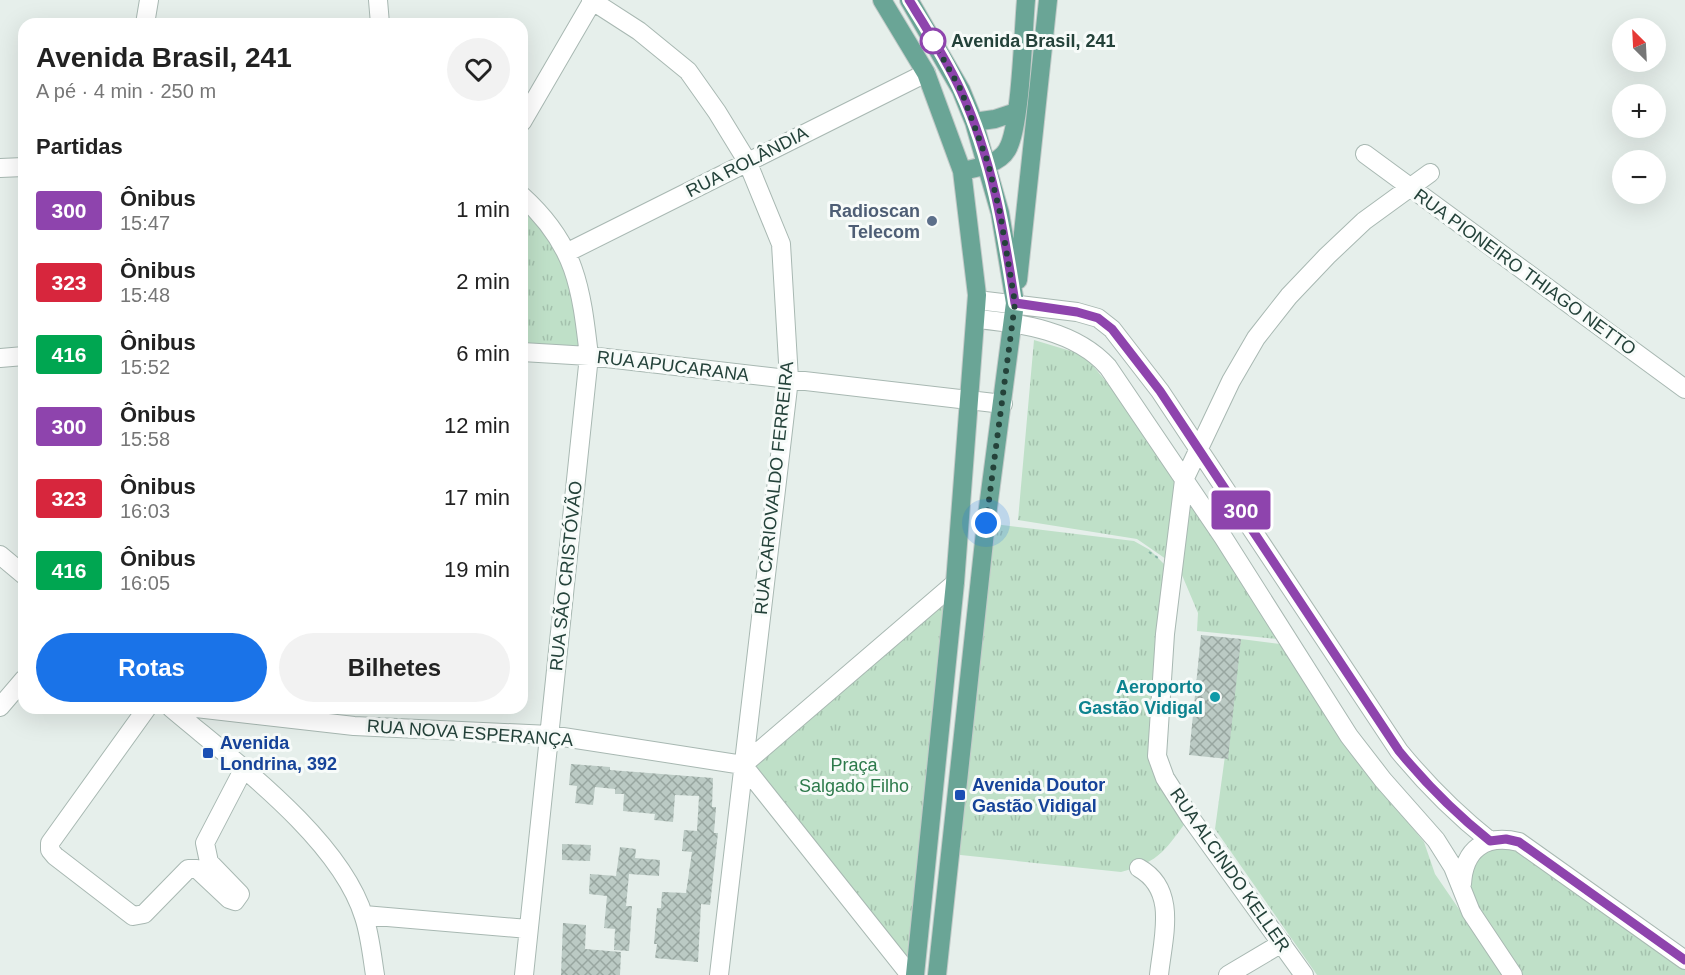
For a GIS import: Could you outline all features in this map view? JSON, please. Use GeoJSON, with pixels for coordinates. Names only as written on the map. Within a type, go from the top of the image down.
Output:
{"type":"FeatureCollection","features":[{"type":"Feature","properties":{"kind":"main road"},"geometry":{"type":"LineString","coordinates":[[882,0],[926,73],[962,171],[977,300],[955,583],[913,975]]}},
{"type":"Feature","properties":{"kind":"main road"},"geometry":{"type":"LineString","coordinates":[[909,0],[961,90],[974,122],[988,163],[1000,213],[1015,303]]}},
{"type":"Feature","properties":{"kind":"main road"},"geometry":{"type":"LineString","coordinates":[[962,171],[988,163],[1000,157],[1007,150],[1016,112],[1026,0]]}},
{"type":"Feature","properties":{"kind":"main road"},"geometry":{"type":"LineString","coordinates":[[937,975],[986,523],[1013,323],[1048,0]]}},
{"type":"Feature","properties":{"kind":"main road"},"geometry":{"type":"LineString","coordinates":[[974,122],[995,119],[1016,112]]}},
{"type":"Feature","properties":{"kind":"main road"},"geometry":{"type":"LineString","coordinates":[[1007,150],[1031,153]]}},
{"type":"Feature","properties":{"kind":"street"},"geometry":{"type":"LineString","coordinates":[[146,18],[149,0]]}},
{"type":"Feature","properties":{"kind":"street"},"geometry":{"type":"LineString","coordinates":[[378,0],[380,18]]}},
{"type":"Feature","properties":{"kind":"street"},"geometry":{"type":"LineString","coordinates":[[528,112],[592,0]]}},
{"type":"Feature","properties":{"kind":"street","name":"RUA CARIOVALDO FERREIRA"},"geometry":{"type":"LineString","coordinates":[[592,0],[639,31],[688,71],[747,161],[781,244],[789,379],[719,975]]}},
{"type":"Feature","properties":{"kind":"street","name":"RUA ROLÂNDIA"},"geometry":{"type":"LineString","coordinates":[[568,252],[926,73]]}},
{"type":"Feature","properties":{"kind":"street","name":"RUA PIONEIRO THIAGO NETTO"},"geometry":{"type":"LineString","coordinates":[[1365,154],[1685,389]]}},
{"type":"Feature","properties":{"kind":"street"},"geometry":{"type":"LineString","coordinates":[[0,168],[18,167]]}},
{"type":"Feature","properties":{"kind":"street","name":"RUA ALCINDO KELLER"},"geometry":{"type":"LineString","coordinates":[[1304,975],[1190,817],[1166,778],[1156,756],[1165,634],[1184,480],[1236,372],[1256,338],[1289,296],[1365,221],[1430,173]]}},
{"type":"Feature","properties":{"kind":"street","name":"RUA SÃO CRISTÓVÃO"},"geometry":{"type":"LineString","coordinates":[[524,975],[589,356],[583,301],[568,252],[546,217],[528,201]]}},
{"type":"Feature","properties":{"kind":"street"},"geometry":{"type":"LineString","coordinates":[[977,300],[1077,312],[1098,318],[1112,329],[1160,391],[1199,448],[1399,751],[1427,785],[1462,819],[1490,841]]}},
{"type":"Feature","properties":{"kind":"street"},"geometry":{"type":"LineString","coordinates":[[976,319],[1013,323],[1078,342],[1095,353],[1108,367],[1184,480],[1349,736],[1383,780],[1436,840],[1453,867],[1471,912],[1513,975]]}},
{"type":"Feature","properties":{"kind":"street","name":"RUA APUCARANA"},"geometry":{"type":"LineString","coordinates":[[528,352],[589,356],[1003,404]]}},
{"type":"Feature","properties":{"kind":"street"},"geometry":{"type":"LineString","coordinates":[[0,358],[18,356]]}},
{"type":"Feature","properties":{"kind":"street"},"geometry":{"type":"LineString","coordinates":[[0,555],[18,570]]}},
{"type":"Feature","properties":{"kind":"street"},"geometry":{"type":"LineString","coordinates":[[913,975],[743,765],[955,583]]}},
{"type":"Feature","properties":{"kind":"street"},"geometry":{"type":"LineString","coordinates":[[0,707],[18,686]]}},
{"type":"Feature","properties":{"kind":"street"},"geometry":{"type":"LineString","coordinates":[[143,714],[50,843],[55,855],[133,916],[144,914],[188,869],[197,869],[230,899],[235,901],[238,898],[240,894],[209,862],[205,843],[243,770]]}},
{"type":"Feature","properties":{"kind":"street"},"geometry":{"type":"LineString","coordinates":[[178,714],[312,833],[344,876],[364,915],[375,975]]}},
{"type":"Feature","properties":{"kind":"street","name":"RUA NOVA ESPERANÇA"},"geometry":{"type":"LineString","coordinates":[[302,714],[550,735],[743,765]]}},
{"type":"Feature","properties":{"kind":"street"},"geometry":{"type":"LineString","coordinates":[[1462,888],[1463,867],[1468,856],[1490,841],[1506,839],[1519,842],[1685,960]]}},
{"type":"Feature","properties":{"kind":"street"},"geometry":{"type":"LineString","coordinates":[[927,851],[951,854]]}},
{"type":"Feature","properties":{"kind":"street"},"geometry":{"type":"LineString","coordinates":[[1139,867],[1149,873],[1161,887],[1166,905],[1159,975]]}},
{"type":"Feature","properties":{"kind":"street"},"geometry":{"type":"LineString","coordinates":[[364,915],[528,929]]}},
{"type":"Feature","properties":{"kind":"street"},"geometry":{"type":"LineString","coordinates":[[1228,975],[1282,943]]}},
{"type":"Feature","properties":{"kind":"green space"},"geometry":{"type":"Polygon","coordinates":[[[528,203],[568,252],[589,354],[528,351],[528,203]]]}},
{"type":"Feature","properties":{"kind":"green space"},"geometry":{"type":"Polygon","coordinates":[[[1034,340],[1084,355],[1128,408],[1278,639],[1197,631],[1198,613],[1179,568],[1137,539],[1018,520],[1034,340]]]}},
{"type":"Feature","properties":{"kind":"green space"},"geometry":{"type":"Polygon","coordinates":[[[986,523],[1134,541],[1150,550],[1172,572],[1157,756],[1190,817],[1162,852],[1145,864],[1121,872],[951,854],[986,523]]]}},
{"type":"Feature","properties":{"kind":"green space","name":"Praça Salgado Filho"},"geometry":{"type":"Polygon","coordinates":[[[955,583],[915,975],[743,765],[955,583]]]}},
{"type":"Feature","properties":{"kind":"green space"},"geometry":{"type":"Polygon","coordinates":[[[1241,639],[1280,644],[1297,667],[1338,736],[1424,842],[1435,874],[1504,975],[1317,975],[1215,829],[1241,639]]]}},
{"type":"Feature","properties":{"kind":"green space"},"geometry":{"type":"Polygon","coordinates":[[[1506,842],[1685,966],[1685,975],[1518,975],[1473,911],[1466,868],[1471,859],[1506,842]]]}},
{"type":"Feature","properties":{"kind":"building","name":"Aeroporto Gastão Vidigal"},"geometry":{"type":"Polygon","coordinates":[[[1201,635],[1241,639],[1228,759],[1189,755],[1201,635]]]}},
{"type":"Feature","properties":{"kind":"building"},"geometry":{"type":"Polygon","coordinates":[[[571,764],[610,767],[610,770],[713,778],[712,807],[716,807],[714,833],[718,833],[710,905],[701,904],[698,962],[655,958],[657,944],[654,944],[657,908],[661,908],[662,892],[686,893],[692,852],[682,851],[684,830],[697,831],[699,796],[675,795],[673,822],[654,820],[655,814],[623,811],[624,794],[615,794],[615,789],[595,787],[593,805],[575,803],[577,786],[569,785],[571,764]]]}},
{"type":"Feature","properties":{"kind":"building"},"geometry":{"type":"Polygon","coordinates":[[[562,844],[591,845],[590,861],[562,860],[562,844]]]}},
{"type":"Feature","properties":{"kind":"building"},"geometry":{"type":"Polygon","coordinates":[[[620,847],[636,849],[635,858],[660,860],[659,876],[629,874],[626,906],[632,906],[629,951],[614,950],[615,929],[604,928],[607,896],[589,894],[590,874],[616,876],[620,847]]]}},
{"type":"Feature","properties":{"kind":"building"},"geometry":{"type":"Polygon","coordinates":[[[563,923],[586,925],[585,949],[621,952],[620,975],[561,975],[563,923]]]}},
{"type":"Feature","properties":{"kind":"bus line","name":"300"},"geometry":{"type":"LineString","coordinates":[[909,0],[961,90],[974,122],[988,163],[1000,213],[1015,303],[1077,312],[1098,318],[1112,329],[1160,391],[1399,751],[1427,785],[1462,819],[1490,841],[1506,839],[1519,842],[1685,960]]}},
{"type":"Feature","properties":{"kind":"place","name":"Avenida Brasil, 241"},"geometry":{"type":"Point","coordinates":[933,41]}},
{"type":"Feature","properties":{"kind":"place","name":"Radioscan Telecom"},"geometry":{"type":"Point","coordinates":[932,221]}},
{"type":"Feature","properties":{"kind":"place","name":"Aeroporto Gastão Vidigal"},"geometry":{"type":"Point","coordinates":[1215,697]}},
{"type":"Feature","properties":{"kind":"place","name":"Avenida Londrina, 392"},"geometry":{"type":"Point","coordinates":[208,753]}},
{"type":"Feature","properties":{"kind":"place","name":"Avenida Doutor Gastão Vidigal"},"geometry":{"type":"Point","coordinates":[960,795]}},
{"type":"Feature","properties":{"kind":"route"},"geometry":{"type":"LineString","coordinates":[[933,41],[961,90],[988,163],[1000,213],[1015,303],[986,523]]}}]}
